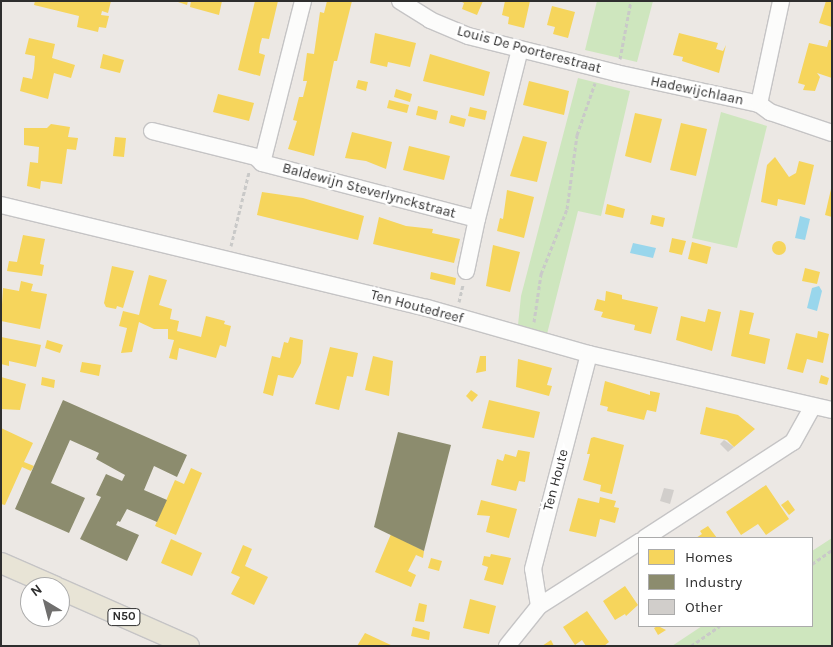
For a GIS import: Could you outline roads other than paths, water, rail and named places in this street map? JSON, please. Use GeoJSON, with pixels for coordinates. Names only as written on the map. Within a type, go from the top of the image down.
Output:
{"type":"FeatureCollection","features":[{"type":"Feature","properties":{"kind":"main road"},"geometry":{"type":"LineString","coordinates":[[1,563],[33,577]]}},
{"type":"Feature","properties":{"kind":"main road","name":"N50"},"geometry":{"type":"LineString","coordinates":[[70,593],[189,646]]}},
{"type":"Feature","properties":{"kind":"street"},"geometry":{"type":"LineString","coordinates":[[262,163],[303,1]]}},
{"type":"Feature","properties":{"kind":"street","name":"Louis De Poorterestraat"},"geometry":{"type":"LineString","coordinates":[[400,1],[448,28],[520,50],[635,78]]}},
{"type":"Feature","properties":{"kind":"street","name":"Hadewijchlaan"},"geometry":{"type":"LineString","coordinates":[[759,104],[781,1]]}},
{"type":"Feature","properties":{"kind":"street"},"geometry":{"type":"LineString","coordinates":[[466,271],[477,219],[520,50]]}},
{"type":"Feature","properties":{"kind":"street","name":"Hadewijchlaan"},"geometry":{"type":"LineString","coordinates":[[635,78],[759,104],[770,112],[832,133]]}},
{"type":"Feature","properties":{"kind":"street","name":"Baldewijn Steverlynckstraat"},"geometry":{"type":"LineString","coordinates":[[152,131],[256,157],[262,163],[477,219]]}},
{"type":"Feature","properties":{"kind":"street","name":"Ten Houtedreef"},"geometry":{"type":"LineString","coordinates":[[1,205],[455,317],[532,340],[832,410]]}},
{"type":"Feature","properties":{"kind":"street","name":"Ten Houte"},"geometry":{"type":"LineString","coordinates":[[538,606],[533,570],[589,354]]}},
{"type":"Feature","properties":{"kind":"street"},"geometry":{"type":"LineString","coordinates":[[647,537],[793,442],[813,406]]}},
{"type":"Feature","properties":{"kind":"street"},"geometry":{"type":"LineString","coordinates":[[507,646],[538,606],[638,543]]}},
{"type":"Feature","properties":{"kind":"water"},"geometry":{"type":"Polygon","coordinates":[[[800,216],[810,219],[805,240],[795,238],[800,216]]]}},
{"type":"Feature","properties":{"kind":"water"},"geometry":{"type":"Polygon","coordinates":[[[633,243],[656,248],[653,258],[630,253],[633,243]]]}},
{"type":"Feature","properties":{"kind":"water"},"geometry":{"type":"Polygon","coordinates":[[[819,286],[822,291],[817,311],[807,308],[812,288],[819,286]]]}}]}
